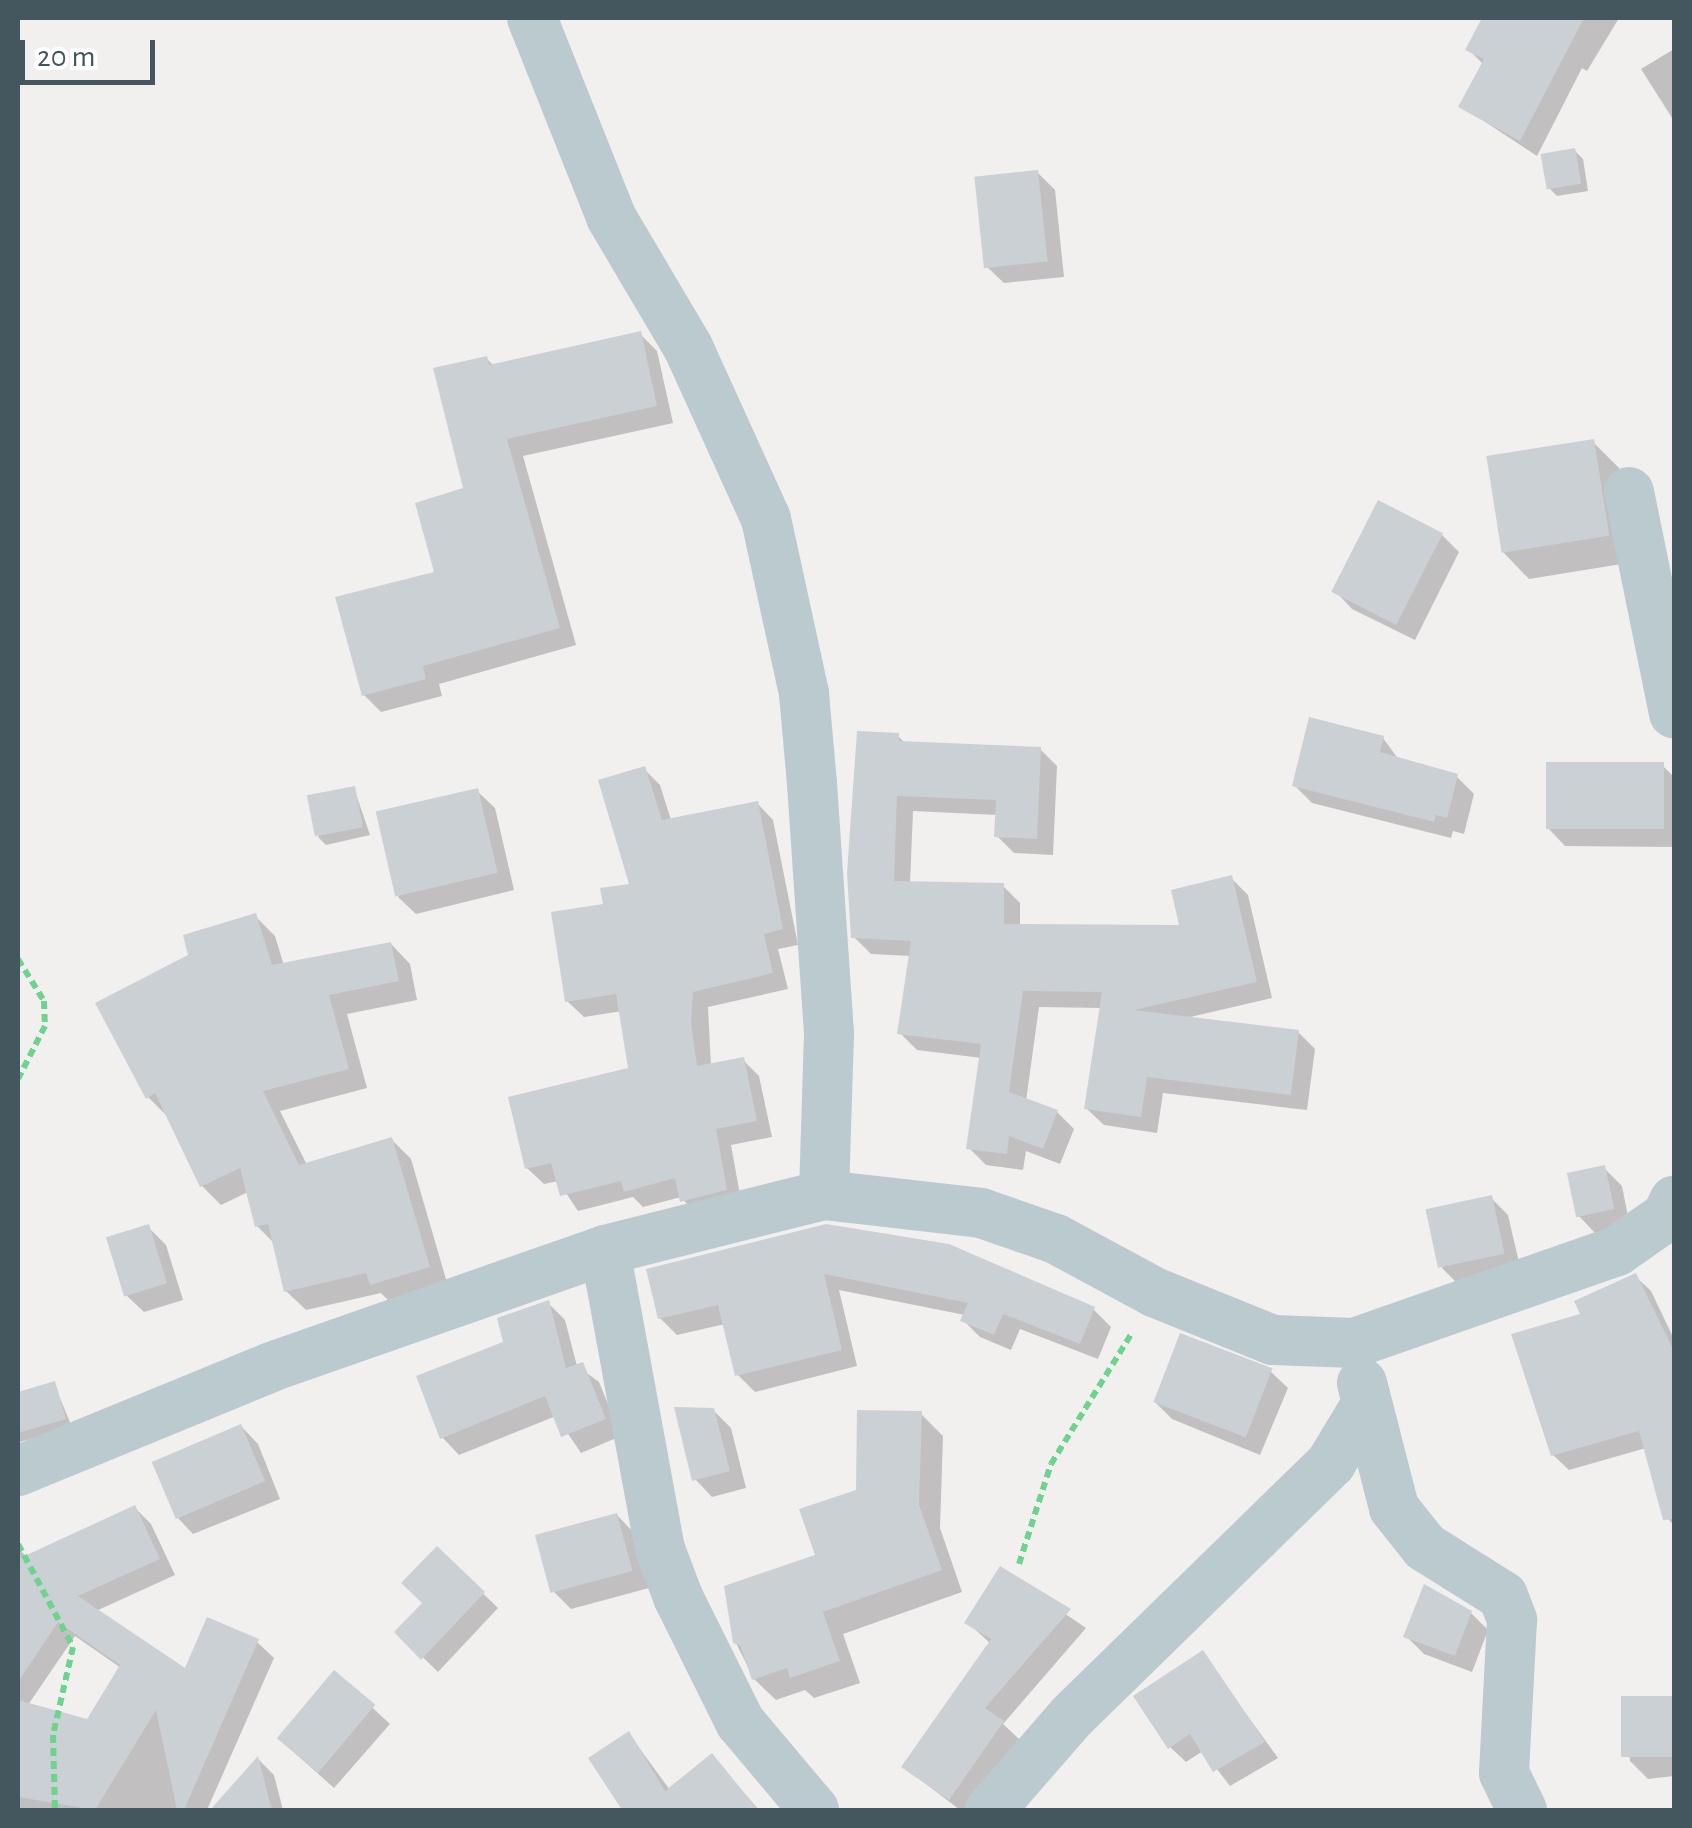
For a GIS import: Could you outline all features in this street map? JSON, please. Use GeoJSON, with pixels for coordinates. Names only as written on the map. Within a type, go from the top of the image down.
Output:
{"type":"FeatureCollection","features":[{"type":"Feature","properties":{"kind":"street"},"geometry":{"type":"LineString","coordinates":[[532,18],[611,216],[688,347],[766,519],[804,694],[812,784],[829,1034],[824,1195]]}},
{"type":"Feature","properties":{"kind":"street"},"geometry":{"type":"LineString","coordinates":[[1630,492],[1674,712]]}},
{"type":"Feature","properties":{"kind":"street"},"geometry":{"type":"LineString","coordinates":[[18,1471],[270,1367],[604,1250],[824,1195],[981,1214],[1056,1239],[1154,1292],[1273,1340],[1354,1343],[1617,1251],[1667,1216],[1674,1201]]}},
{"type":"Feature","properties":{"kind":"street"},"geometry":{"type":"LineString","coordinates":[[604,1250],[660,1549],[678,1597],[740,1722],[814,1810]]}},
{"type":"Feature","properties":{"kind":"street"},"geometry":{"type":"LineString","coordinates":[[1354,1343],[1394,1508],[1425,1547],[1502,1596],[1512,1620],[1504,1773],[1522,1810]]}},
{"type":"Feature","properties":{"kind":"street"},"geometry":{"type":"LineString","coordinates":[[990,1810],[1073,1715],[1332,1463],[1366,1405]]}},
{"type":"Feature","properties":{"kind":"path"},"geometry":{"type":"LineString","coordinates":[[18,958],[44,1001],[46,1026],[18,1079]]}},
{"type":"Feature","properties":{"kind":"path"},"geometry":{"type":"LineString","coordinates":[[1020,1564],[1051,1464],[1154,1292]]}},
{"type":"Feature","properties":{"kind":"path"},"geometry":{"type":"LineString","coordinates":[[18,1544],[73,1647],[54,1736],[54,1810]]}},
{"type":"Feature","properties":{"kind":"building"},"geometry":{"type":"Polygon","coordinates":[[[1482,18],[1584,18],[1520,141],[1458,107],[1484,59],[1465,50],[1482,18]]]}},
{"type":"Feature","properties":{"kind":"building"},"geometry":{"type":"Polygon","coordinates":[[[1575,148],[1581,183],[1547,190],[1541,154],[1575,148]]]}},
{"type":"Feature","properties":{"kind":"building"},"geometry":{"type":"Polygon","coordinates":[[[1038,170],[1048,261],[984,268],[974,177],[1038,170]]]}},
{"type":"Feature","properties":{"kind":"building"},"geometry":{"type":"Polygon","coordinates":[[[641,331],[657,406],[507,439],[560,628],[423,666],[426,679],[362,696],[335,597],[434,572],[415,503],[463,488],[433,368],[487,356],[489,365],[641,331]]]}},
{"type":"Feature","properties":{"kind":"building"},"geometry":{"type":"Polygon","coordinates":[[[1594,439],[1609,536],[1502,553],[1486,456],[1594,439]]]}},
{"type":"Feature","properties":{"kind":"building"},"geometry":{"type":"Polygon","coordinates":[[[1378,500],[1443,533],[1396,625],[1331,592],[1378,500]]]}},
{"type":"Feature","properties":{"kind":"building"},"geometry":{"type":"Polygon","coordinates":[[[1309,717],[1384,736],[1380,752],[1458,774],[1447,818],[1436,815],[1434,822],[1292,786],[1309,717]]]}},
{"type":"Feature","properties":{"kind":"building"},"geometry":{"type":"Polygon","coordinates":[[[857,731],[899,733],[899,741],[1041,747],[1037,839],[994,837],[996,800],[897,796],[894,881],[1004,883],[1004,924],[1179,925],[1171,890],[1232,875],[1257,982],[1134,1010],[1299,1030],[1291,1095],[1147,1077],[1141,1117],[1084,1109],[1102,992],[1023,991],[1009,1092],[1058,1110],[1043,1149],[1009,1136],[1007,1154],[966,1149],[981,1044],[897,1034],[911,941],[851,938],[847,873],[857,731]]]}},
{"type":"Feature","properties":{"kind":"building"},"geometry":{"type":"Polygon","coordinates":[[[1546,762],[1664,762],[1664,829],[1546,829],[1546,762]]]}},
{"type":"Feature","properties":{"kind":"building"},"geometry":{"type":"Polygon","coordinates":[[[645,766],[662,820],[758,801],[783,929],[764,934],[773,973],[693,992],[691,1023],[697,1066],[744,1057],[757,1121],[716,1129],[727,1190],[680,1202],[675,1178],[624,1192],[621,1181],[560,1196],[551,1163],[525,1169],[508,1097],[628,1068],[616,994],[565,1002],[551,912],[603,904],[600,888],[629,884],[598,780],[645,766]]]}},
{"type":"Feature","properties":{"kind":"building"},"geometry":{"type":"Polygon","coordinates":[[[355,786],[363,827],[315,837],[307,795],[355,786]]]}},
{"type":"Feature","properties":{"kind":"building"},"geometry":{"type":"Polygon","coordinates":[[[478,788],[498,873],[395,896],[376,812],[478,788]]]}},
{"type":"Feature","properties":{"kind":"building"},"geometry":{"type":"Polygon","coordinates":[[[256,913],[272,965],[391,942],[399,981],[329,995],[349,1069],[263,1091],[299,1165],[392,1137],[430,1267],[370,1285],[366,1273],[284,1292],[268,1224],[255,1227],[240,1168],[200,1187],[155,1093],[146,1099],[95,1003],[188,955],[183,935],[256,913]]]}},
{"type":"Feature","properties":{"kind":"building"},"geometry":{"type":"Polygon","coordinates":[[[1605,1165],[1614,1209],[1576,1217],[1567,1173],[1605,1165]]]}},
{"type":"Feature","properties":{"kind":"building"},"geometry":{"type":"Polygon","coordinates":[[[1492,1195],[1504,1254],[1438,1268],[1425,1209],[1492,1195]]]}},
{"type":"Feature","properties":{"kind":"building"},"geometry":{"type":"Polygon","coordinates":[[[149,1224],[167,1283],[124,1296],[106,1237],[149,1224]]]}},
{"type":"Feature","properties":{"kind":"building"},"geometry":{"type":"Polygon","coordinates":[[[826,1224],[949,1244],[1095,1307],[1080,1344],[1003,1314],[994,1335],[960,1321],[968,1303],[824,1274],[842,1350],[735,1376],[718,1305],[658,1319],[646,1269],[826,1224]]]}},
{"type":"Feature","properties":{"kind":"building"},"geometry":{"type":"Polygon","coordinates":[[[1636,1273],[1674,1351],[1674,1519],[1663,1520],[1639,1431],[1551,1456],[1511,1334],[1580,1314],[1574,1301],[1636,1273]]]}},
{"type":"Feature","properties":{"kind":"building"},"geometry":{"type":"Polygon","coordinates":[[[549,1300],[566,1368],[583,1362],[606,1419],[561,1437],[545,1396],[440,1439],[416,1376],[503,1342],[497,1318],[549,1300]]]}},
{"type":"Feature","properties":{"kind":"building"},"geometry":{"type":"Polygon","coordinates":[[[1180,1333],[1272,1368],[1246,1438],[1153,1402],[1180,1333]]]}},
{"type":"Feature","properties":{"kind":"building"},"geometry":{"type":"Polygon","coordinates":[[[55,1381],[66,1419],[18,1433],[18,1392],[55,1381]]]}},
{"type":"Feature","properties":{"kind":"building"},"geometry":{"type":"Polygon","coordinates":[[[674,1407],[714,1408],[730,1471],[692,1481],[674,1407]]]}},
{"type":"Feature","properties":{"kind":"building"},"geometry":{"type":"Polygon","coordinates":[[[857,1410],[922,1411],[919,1505],[942,1570],[823,1612],[840,1661],[790,1678],[787,1668],[752,1680],[740,1645],[733,1643],[724,1586],[815,1555],[799,1509],[856,1490],[857,1410]]]}},
{"type":"Feature","properties":{"kind":"building"},"geometry":{"type":"Polygon","coordinates":[[[241,1424],[265,1481],[176,1519],[152,1462],[241,1424]]]}},
{"type":"Feature","properties":{"kind":"building"},"geometry":{"type":"Polygon","coordinates":[[[135,1505],[160,1559],[78,1596],[185,1668],[207,1617],[259,1639],[184,1810],[177,1810],[156,1710],[95,1810],[18,1797],[18,1700],[87,1719],[120,1665],[58,1622],[18,1682],[18,1559],[135,1505]]]}},
{"type":"Feature","properties":{"kind":"building"},"geometry":{"type":"Polygon","coordinates":[[[617,1513],[633,1571],[550,1593],[535,1535],[617,1513]]]}},
{"type":"Feature","properties":{"kind":"building"},"geometry":{"type":"Polygon","coordinates":[[[437,1546],[485,1592],[421,1660],[394,1632],[422,1603],[401,1583],[437,1546]]]}},
{"type":"Feature","properties":{"kind":"building"},"geometry":{"type":"Polygon","coordinates":[[[1000,1566],[1071,1609],[985,1708],[1004,1721],[949,1800],[901,1767],[991,1639],[964,1623],[1000,1566]]]}},
{"type":"Feature","properties":{"kind":"building"},"geometry":{"type":"Polygon","coordinates":[[[1424,1584],[1472,1611],[1455,1656],[1403,1637],[1424,1584]]]}},
{"type":"Feature","properties":{"kind":"building"},"geometry":{"type":"Polygon","coordinates":[[[1203,1650],[1265,1742],[1213,1772],[1190,1734],[1168,1749],[1133,1696],[1203,1650]]]}},
{"type":"Feature","properties":{"kind":"building"},"geometry":{"type":"Polygon","coordinates":[[[334,1670],[375,1705],[318,1773],[277,1738],[334,1670]]]}},
{"type":"Feature","properties":{"kind":"building"},"geometry":{"type":"Polygon","coordinates":[[[1621,1696],[1674,1696],[1674,1757],[1621,1757],[1621,1696]]]}},
{"type":"Feature","properties":{"kind":"building"},"geometry":{"type":"Polygon","coordinates":[[[629,1731],[665,1791],[712,1753],[758,1810],[622,1810],[588,1758],[629,1731]]]}},
{"type":"Feature","properties":{"kind":"building"},"geometry":{"type":"Polygon","coordinates":[[[258,1756],[272,1810],[210,1810],[258,1756]]]}}]}
